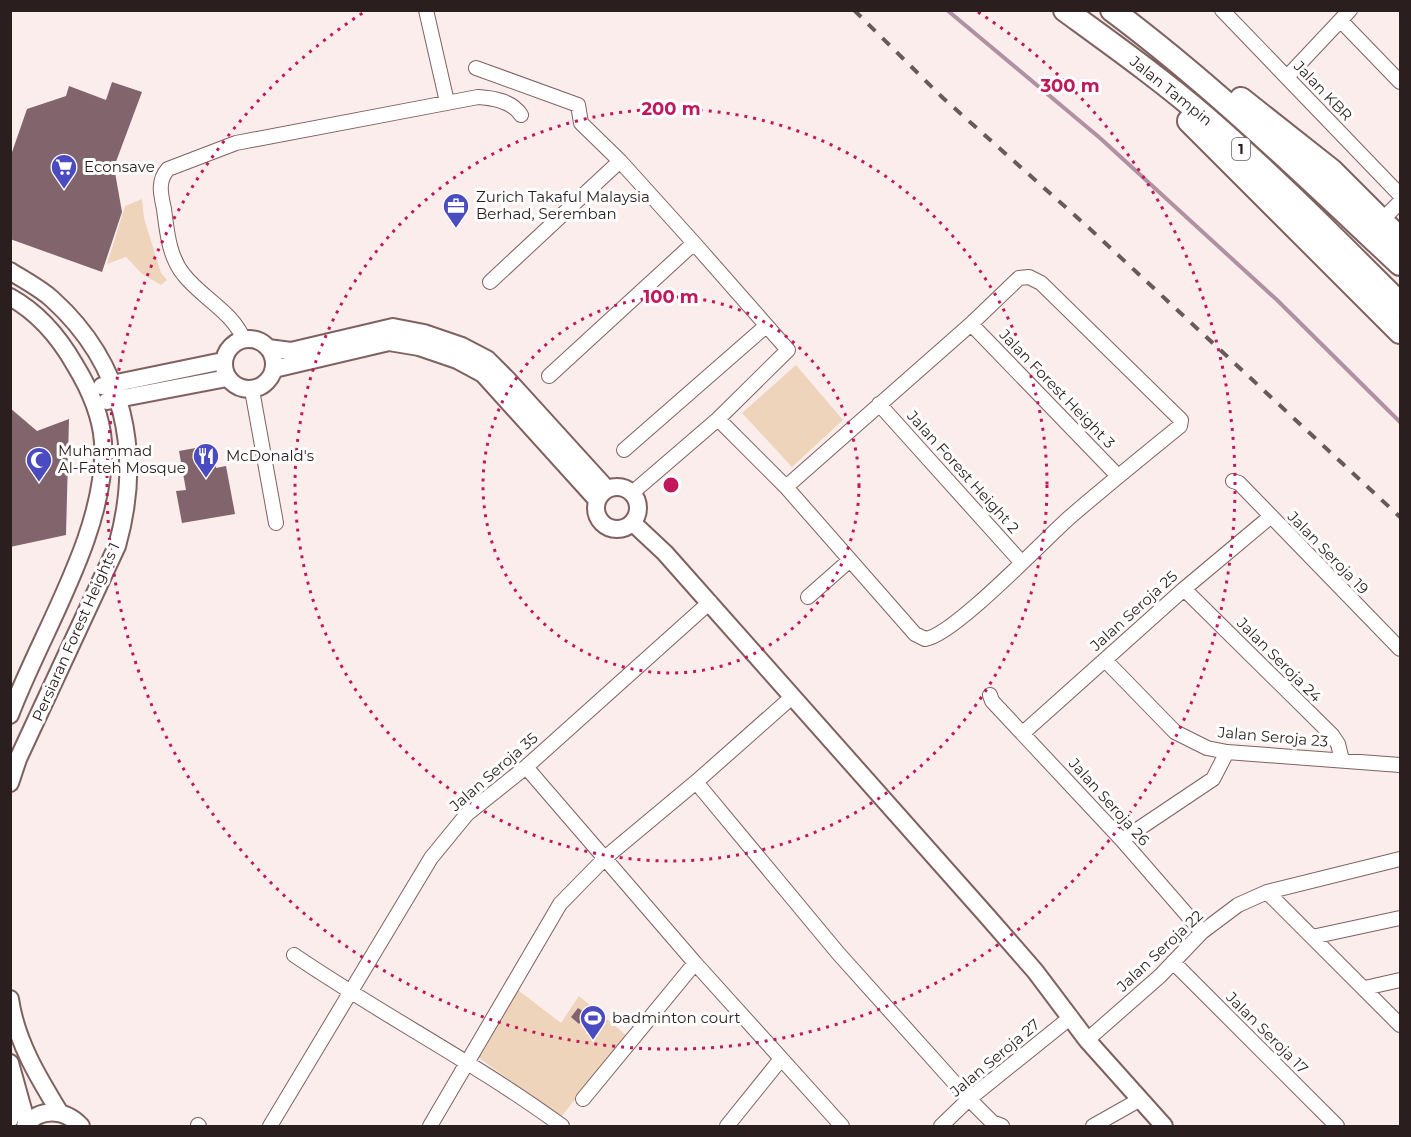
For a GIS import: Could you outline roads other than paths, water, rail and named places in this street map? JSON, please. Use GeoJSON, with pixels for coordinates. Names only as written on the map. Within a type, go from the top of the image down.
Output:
{"type":"FeatureCollection","features":[{"type":"Feature","properties":{"kind":"highway","name":"Jalan Tampin"},"geometry":{"type":"LineString","coordinates":[[1065,10],[1141,66],[1259,165],[1401,304]]}},
{"type":"Feature","properties":{"kind":"highway","name":"Jalan Tampin"},"geometry":{"type":"LineString","coordinates":[[1112,10],[1150,38],[1288,158],[1401,264]]}},
{"type":"Feature","properties":{"kind":"highway"},"geometry":{"type":"LineString","coordinates":[[1150,38],[1249,104],[1332,171],[1401,239]]}},
{"type":"Feature","properties":{"kind":"highway"},"geometry":{"type":"LineString","coordinates":[[1141,66],[1148,81],[1401,332]]}},
{"type":"Feature","properties":{"kind":"street"},"geometry":{"type":"LineString","coordinates":[[426,10],[447,102]]}},
{"type":"Feature","properties":{"kind":"street","name":"Jalan KBR"},"geometry":{"type":"LineString","coordinates":[[1222,10],[1401,195]]}},
{"type":"Feature","properties":{"kind":"street"},"geometry":{"type":"LineString","coordinates":[[1287,77],[1346,16],[1401,82]]}},
{"type":"Feature","properties":{"kind":"street"},"geometry":{"type":"LineString","coordinates":[[476,68],[578,105],[581,123],[620,161],[788,350],[718,418],[632,493]]}},
{"type":"Feature","properties":{"kind":"street"},"geometry":{"type":"LineString","coordinates":[[244,340],[237,326],[183,275],[174,260],[160,187],[164,174],[176,165],[236,143],[447,102],[478,97],[490,98],[507,103],[517,109],[521,115]]}},
{"type":"Feature","properties":{"kind":"street"},"geometry":{"type":"LineString","coordinates":[[490,282],[620,161]]}},
{"type":"Feature","properties":{"kind":"street"},"geometry":{"type":"LineString","coordinates":[[1382,220],[1401,202]]}},
{"type":"Feature","properties":{"kind":"street"},"geometry":{"type":"LineString","coordinates":[[549,376],[694,243]]}},
{"type":"Feature","properties":{"kind":"street","name":"Persiaran Forest Heights 1"},"geometry":{"type":"LineString","coordinates":[[10,271],[52,298],[93,345],[115,391],[129,446],[130,478],[122,526],[103,579],[18,759],[10,783]]}},
{"type":"Feature","properties":{"kind":"street"},"geometry":{"type":"LineString","coordinates":[[718,418],[786,486],[915,634],[925,639],[934,637],[967,611],[1069,518],[1180,426],[1179,418],[1035,279],[1019,278],[971,324],[786,486]]}},
{"type":"Feature","properties":{"kind":"street","name":"Persiaran Forest Heights 1"},"geometry":{"type":"LineString","coordinates":[[10,297],[29,307],[61,342],[92,396],[103,440],[101,486],[93,522],[10,716]]}},
{"type":"Feature","properties":{"kind":"street","name":"Jalan Forest Height 3"},"geometry":{"type":"LineString","coordinates":[[971,324],[1118,476]]}},
{"type":"Feature","properties":{"kind":"street"},"geometry":{"type":"LineString","coordinates":[[624,450],[766,326]]}},
{"type":"Feature","properties":{"kind":"street"},"geometry":{"type":"LineString","coordinates":[[268,348],[291,351],[393,327],[424,333],[462,346],[487,359],[507,379],[602,495]]}},
{"type":"Feature","properties":{"kind":"street"},"geometry":{"type":"LineString","coordinates":[[244,340],[261,342],[268,348],[274,362],[274,369],[266,383],[252,390],[238,387],[225,370],[230,347],[244,340]]}},
{"type":"Feature","properties":{"kind":"street"},"geometry":{"type":"LineString","coordinates":[[274,369],[389,342],[419,346],[457,360],[483,374],[602,495]]}},
{"type":"Feature","properties":{"kind":"street"},"geometry":{"type":"LineString","coordinates":[[92,396],[225,370]]}},
{"type":"Feature","properties":{"kind":"street"},"geometry":{"type":"LineString","coordinates":[[252,390],[276,523]]}},
{"type":"Feature","properties":{"kind":"street","name":"Jalan Forest Height 2"},"geometry":{"type":"LineString","coordinates":[[879,404],[1022,563]]}},
{"type":"Feature","properties":{"kind":"street","name":"Jalan Seroja 19"},"geometry":{"type":"LineString","coordinates":[[1233,481],[1239,483],[1401,649]]}},
{"type":"Feature","properties":{"kind":"street"},"geometry":{"type":"LineString","coordinates":[[620,487],[632,493],[639,511],[633,523],[622,529],[609,528],[596,513],[602,495],[620,487]]}},
{"type":"Feature","properties":{"kind":"street","name":"Jalan Seroja 25"},"geometry":{"type":"LineString","coordinates":[[1023,733],[1184,589],[1270,517]]}},
{"type":"Feature","properties":{"kind":"street"},"geometry":{"type":"LineString","coordinates":[[633,523],[648,535],[710,602],[940,862],[1071,1017],[1087,1040],[1164,1126]]}},
{"type":"Feature","properties":{"kind":"street"},"geometry":{"type":"LineString","coordinates":[[808,597],[850,560]]}},
{"type":"Feature","properties":{"kind":"street","name":"Jalan Seroja 24"},"geometry":{"type":"LineString","coordinates":[[1184,589],[1332,735],[1338,744],[1341,760]]}},
{"type":"Feature","properties":{"kind":"street","name":"Jalan Seroja 35"},"geometry":{"type":"LineString","coordinates":[[270,1126],[431,858],[467,814],[526,767],[710,602]]}},
{"type":"Feature","properties":{"kind":"street","name":"Jalan Seroja 23"},"geometry":{"type":"LineString","coordinates":[[1105,660],[1175,732],[1207,748],[1227,752],[1401,765]]}},
{"type":"Feature","properties":{"kind":"street","name":"Jalan Seroja 26"},"geometry":{"type":"LineString","coordinates":[[990,695],[1202,932]]}},
{"type":"Feature","properties":{"kind":"street"},"geometry":{"type":"LineString","coordinates":[[430,1126],[560,904],[606,857],[696,782],[792,697]]}},
{"type":"Feature","properties":{"kind":"street"},"geometry":{"type":"LineString","coordinates":[[1122,840],[1213,779],[1227,752]]}},
{"type":"Feature","properties":{"kind":"street"},"geometry":{"type":"LineString","coordinates":[[526,767],[606,857],[695,963],[842,1126]]}},
{"type":"Feature","properties":{"kind":"street"},"geometry":{"type":"LineString","coordinates":[[696,782],[838,953],[969,1099],[992,1122],[1002,1126]]}},
{"type":"Feature","properties":{"kind":"street","name":"Jalan Seroja 22"},"geometry":{"type":"LineString","coordinates":[[1087,1040],[1173,962],[1202,932],[1238,905],[1267,892],[1401,859]]}},
{"type":"Feature","properties":{"kind":"street"},"geometry":{"type":"LineString","coordinates":[[1267,892],[1401,1025]]}},
{"type":"Feature","properties":{"kind":"street"},"geometry":{"type":"LineString","coordinates":[[1312,937],[1401,918]]}},
{"type":"Feature","properties":{"kind":"street"},"geometry":{"type":"LineString","coordinates":[[294,955],[351,994],[468,1061],[562,1126]]}},
{"type":"Feature","properties":{"kind":"street","name":"Jalan Seroja 17"},"geometry":{"type":"LineString","coordinates":[[1173,962],[1337,1126]]}},
{"type":"Feature","properties":{"kind":"street"},"geometry":{"type":"LineString","coordinates":[[583,1099],[695,963]]}},
{"type":"Feature","properties":{"kind":"street"},"geometry":{"type":"LineString","coordinates":[[1365,988],[1401,980]]}},
{"type":"Feature","properties":{"kind":"street"},"geometry":{"type":"LineString","coordinates":[[10,999],[19,1036],[60,1113]]}},
{"type":"Feature","properties":{"kind":"street","name":"Jalan Seroja 27"},"geometry":{"type":"LineString","coordinates":[[941,1126],[969,1099],[1071,1017]]}},
{"type":"Feature","properties":{"kind":"street"},"geometry":{"type":"LineString","coordinates":[[727,1126],[781,1059]]}},
{"type":"Feature","properties":{"kind":"street"},"geometry":{"type":"LineString","coordinates":[[10,1065],[26,1125],[42,1114],[60,1113],[81,1126]]}},
{"type":"Feature","properties":{"kind":"street"},"geometry":{"type":"LineString","coordinates":[[10,1065],[10,1119]]}},
{"type":"Feature","properties":{"kind":"street"},"geometry":{"type":"LineString","coordinates":[[1093,1126],[1139,1100]]}},
{"type":"Feature","properties":{"kind":"waterway"},"geometry":{"type":"LineString","coordinates":[[947,10],[1100,138],[1277,300],[1400,422]]}},
{"type":"Feature","properties":{"kind":"railway"},"geometry":{"type":"LineString","coordinates":[[854,10],[943,98],[1089,228],[1400,517]]}},
{"type":"Feature","properties":{"kind":"place","name":"Econsave"},"geometry":{"type":"Point","coordinates":[64,190]}},
{"type":"Feature","properties":{"kind":"place","name":"Zurich Takaful Malaysia Berhad, Seremban"},"geometry":{"type":"Point","coordinates":[456,229]}},
{"type":"Feature","properties":{"kind":"place","name":"McDonald's"},"geometry":{"type":"Point","coordinates":[206,479]}},
{"type":"Feature","properties":{"kind":"place","name":"Muhammad Al-Fateh Mosque"},"geometry":{"type":"Point","coordinates":[39,483]}},
{"type":"Feature","properties":{"kind":"place","name":"badminton court"},"geometry":{"type":"Point","coordinates":[593,1041]}}]}
